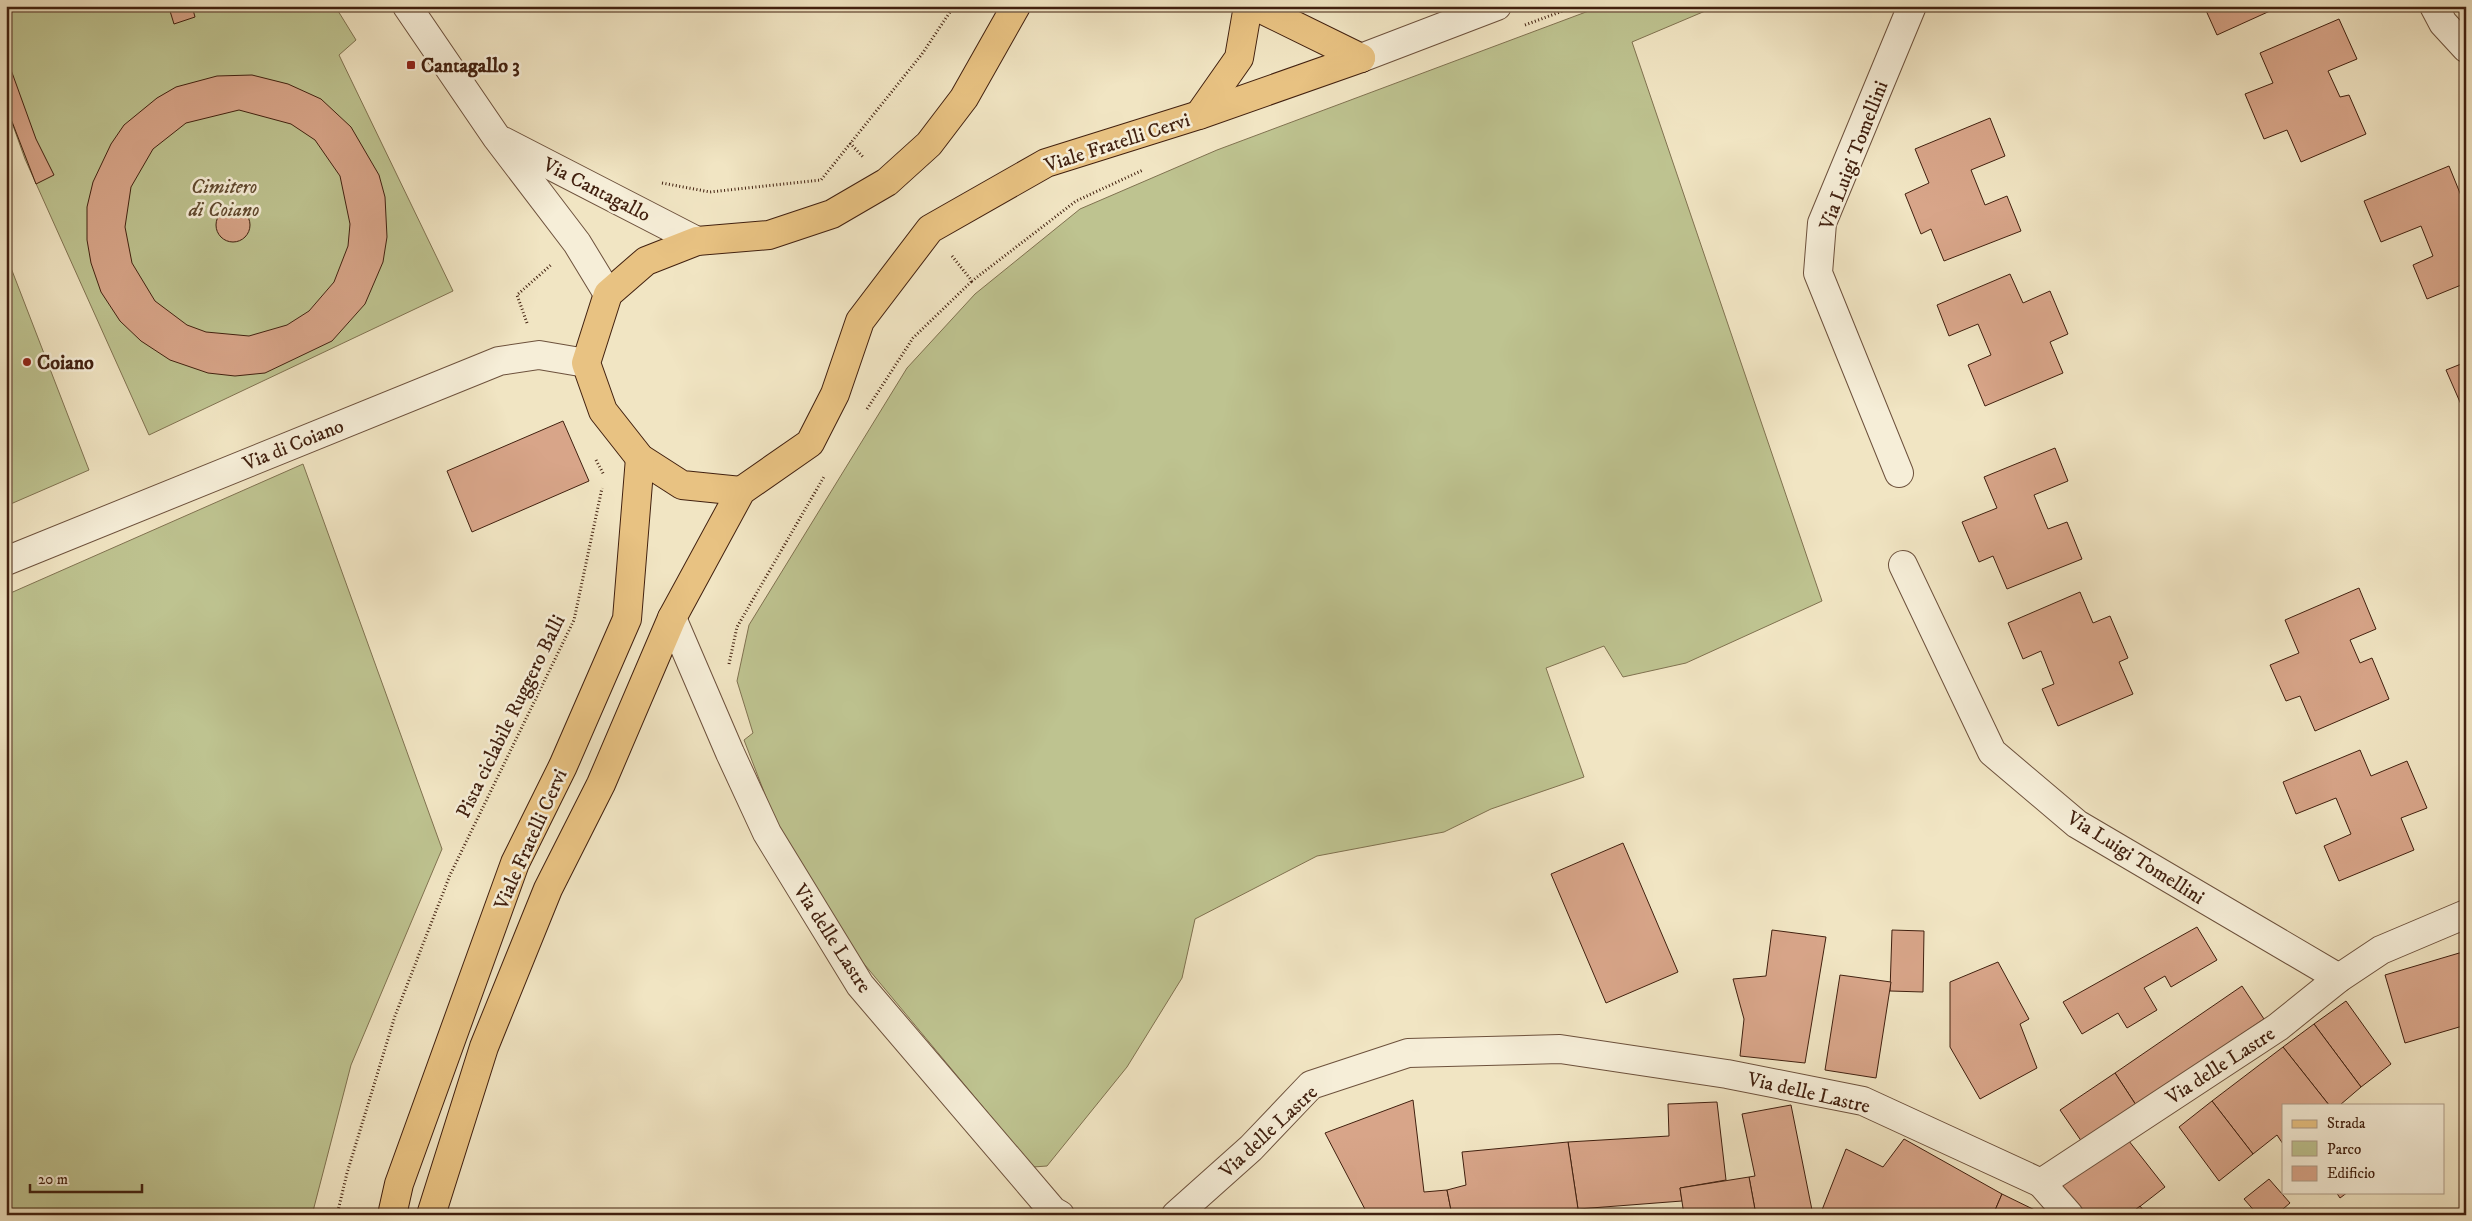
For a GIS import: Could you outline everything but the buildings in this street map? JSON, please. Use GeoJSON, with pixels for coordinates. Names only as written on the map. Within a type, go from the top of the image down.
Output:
{"type":"FeatureCollection","features":[{"type":"Feature","properties":{"kind":"main road"},"geometry":{"type":"LineString","coordinates":[[740,491],[682,485],[640,458],[603,411],[586,363],[608,294],[646,262],[698,241],[769,235],[832,214],[887,182],[929,144],[964,98],[1016,6]]}},
{"type":"Feature","properties":{"kind":"main road","name":"Viale Fratelli Cervi"},"geometry":{"type":"LineString","coordinates":[[431,1215],[484,1046],[548,889],[601,784],[672,618],[740,491],[810,442],[835,394],[860,321],[930,229],[1046,163],[1199,115],[1239,58],[1248,6]]}},
{"type":"Feature","properties":{"kind":"main road"},"geometry":{"type":"LineString","coordinates":[[1255,6],[1361,58]]}},
{"type":"Feature","properties":{"kind":"main road"},"geometry":{"type":"LineString","coordinates":[[1199,115],[1361,58]]}},
{"type":"Feature","properties":{"kind":"main road","name":"Viale Fratelli Cervi"},"geometry":{"type":"LineString","coordinates":[[392,1215],[399,1184],[516,863],[563,766],[627,619],[640,458]]}},
{"type":"Feature","properties":{"kind":"street","name":"Via Cantagallo"},"geometry":{"type":"LineString","coordinates":[[407,6],[497,138],[577,243],[608,294]]}},
{"type":"Feature","properties":{"kind":"street"},"geometry":{"type":"LineString","coordinates":[[1361,58],[1497,6]]}},
{"type":"Feature","properties":{"kind":"street","name":"Via Luigi Tomellini"},"geometry":{"type":"LineString","coordinates":[[1899,472],[1818,273],[1822,223],[1912,6]]}},
{"type":"Feature","properties":{"kind":"street"},"geometry":{"type":"LineString","coordinates":[[2434,6],[2443,23],[2466,48]]}},
{"type":"Feature","properties":{"kind":"street","name":"Via Cantagallo"},"geometry":{"type":"LineString","coordinates":[[497,138],[698,241]]}},
{"type":"Feature","properties":{"kind":"street","name":"Via di Coiano"},"geometry":{"type":"LineString","coordinates":[[6,561],[499,361],[539,355],[586,363]]}},
{"type":"Feature","properties":{"kind":"street","name":"Via Luigi Tomellini"},"geometry":{"type":"LineString","coordinates":[[1903,565],[1992,752],[2077,824],[2339,978]]}},
{"type":"Feature","properties":{"kind":"street","name":"Via delle Lastre"},"geometry":{"type":"LineString","coordinates":[[672,618],[767,834],[860,985],[1053,1211],[1060,1215]]}},
{"type":"Feature","properties":{"kind":"street","name":"Via delle Lastre"},"geometry":{"type":"LineString","coordinates":[[1176,1215],[1251,1148],[1310,1085],[1408,1053],[1560,1049],[1727,1074],[1863,1101],[2041,1183],[2278,1027],[2339,978],[2381,950],[2466,914]]}},
{"type":"Feature","properties":{"kind":"street"},"geometry":{"type":"LineString","coordinates":[[2041,1183],[2069,1215]]}},
{"type":"Feature","properties":{"kind":"path"},"geometry":{"type":"LineString","coordinates":[[661,183],[710,192],[821,180],[922,54],[954,6]]}},
{"type":"Feature","properties":{"kind":"path"},"geometry":{"type":"LineString","coordinates":[[539,355],[517,295],[577,243]]}},
{"type":"Feature","properties":{"kind":"path"},"geometry":{"type":"LineString","coordinates":[[864,413],[913,338],[972,280]]}},
{"type":"Feature","properties":{"kind":"path","name":"Pista ciclabile Ruggero Balli"},"geometry":{"type":"LineString","coordinates":[[337,1215],[347,1173],[395,1016],[450,874],[574,620],[604,475],[595,458]]}},
{"type":"Feature","properties":{"kind":"path"},"geometry":{"type":"LineString","coordinates":[[728,671],[737,628],[829,468]]}},
{"type":"Feature","properties":{"kind":"green space","name":"Cimitero di Coiano"},"geometry":{"type":"Polygon","coordinates":[[[6,6],[335,6],[356,40],[339,55],[453,291],[149,435],[25,159],[6,106],[6,6]]]}},
{"type":"Feature","properties":{"kind":"green space"},"geometry":{"type":"Polygon","coordinates":[[[1602,6],[1717,6],[1632,42],[1822,601],[1686,663],[1623,677],[1604,646],[1546,668],[1584,777],[1491,809],[1444,832],[1317,856],[1195,919],[1182,978],[1127,1067],[1047,1166],[1033,1167],[855,953],[776,823],[744,740],[753,733],[737,681],[749,625],[907,368],[975,294],[1080,209],[1217,150],[1602,6]]]}},
{"type":"Feature","properties":{"kind":"green space","name":"Coiano"},"geometry":{"type":"Polygon","coordinates":[[[6,255],[89,470],[6,506],[6,255]]]}},
{"type":"Feature","properties":{"kind":"green space"},"geometry":{"type":"Polygon","coordinates":[[[303,464],[442,849],[351,1065],[312,1215],[6,1215],[6,595],[303,464]]]}},
{"type":"Feature","properties":{"kind":"place","name":"Cantagallo 3"},"geometry":{"type":"Point","coordinates":[411,65]}},
{"type":"Feature","properties":{"kind":"place","name":"Coiano"},"geometry":{"type":"Point","coordinates":[27,362]}}]}
